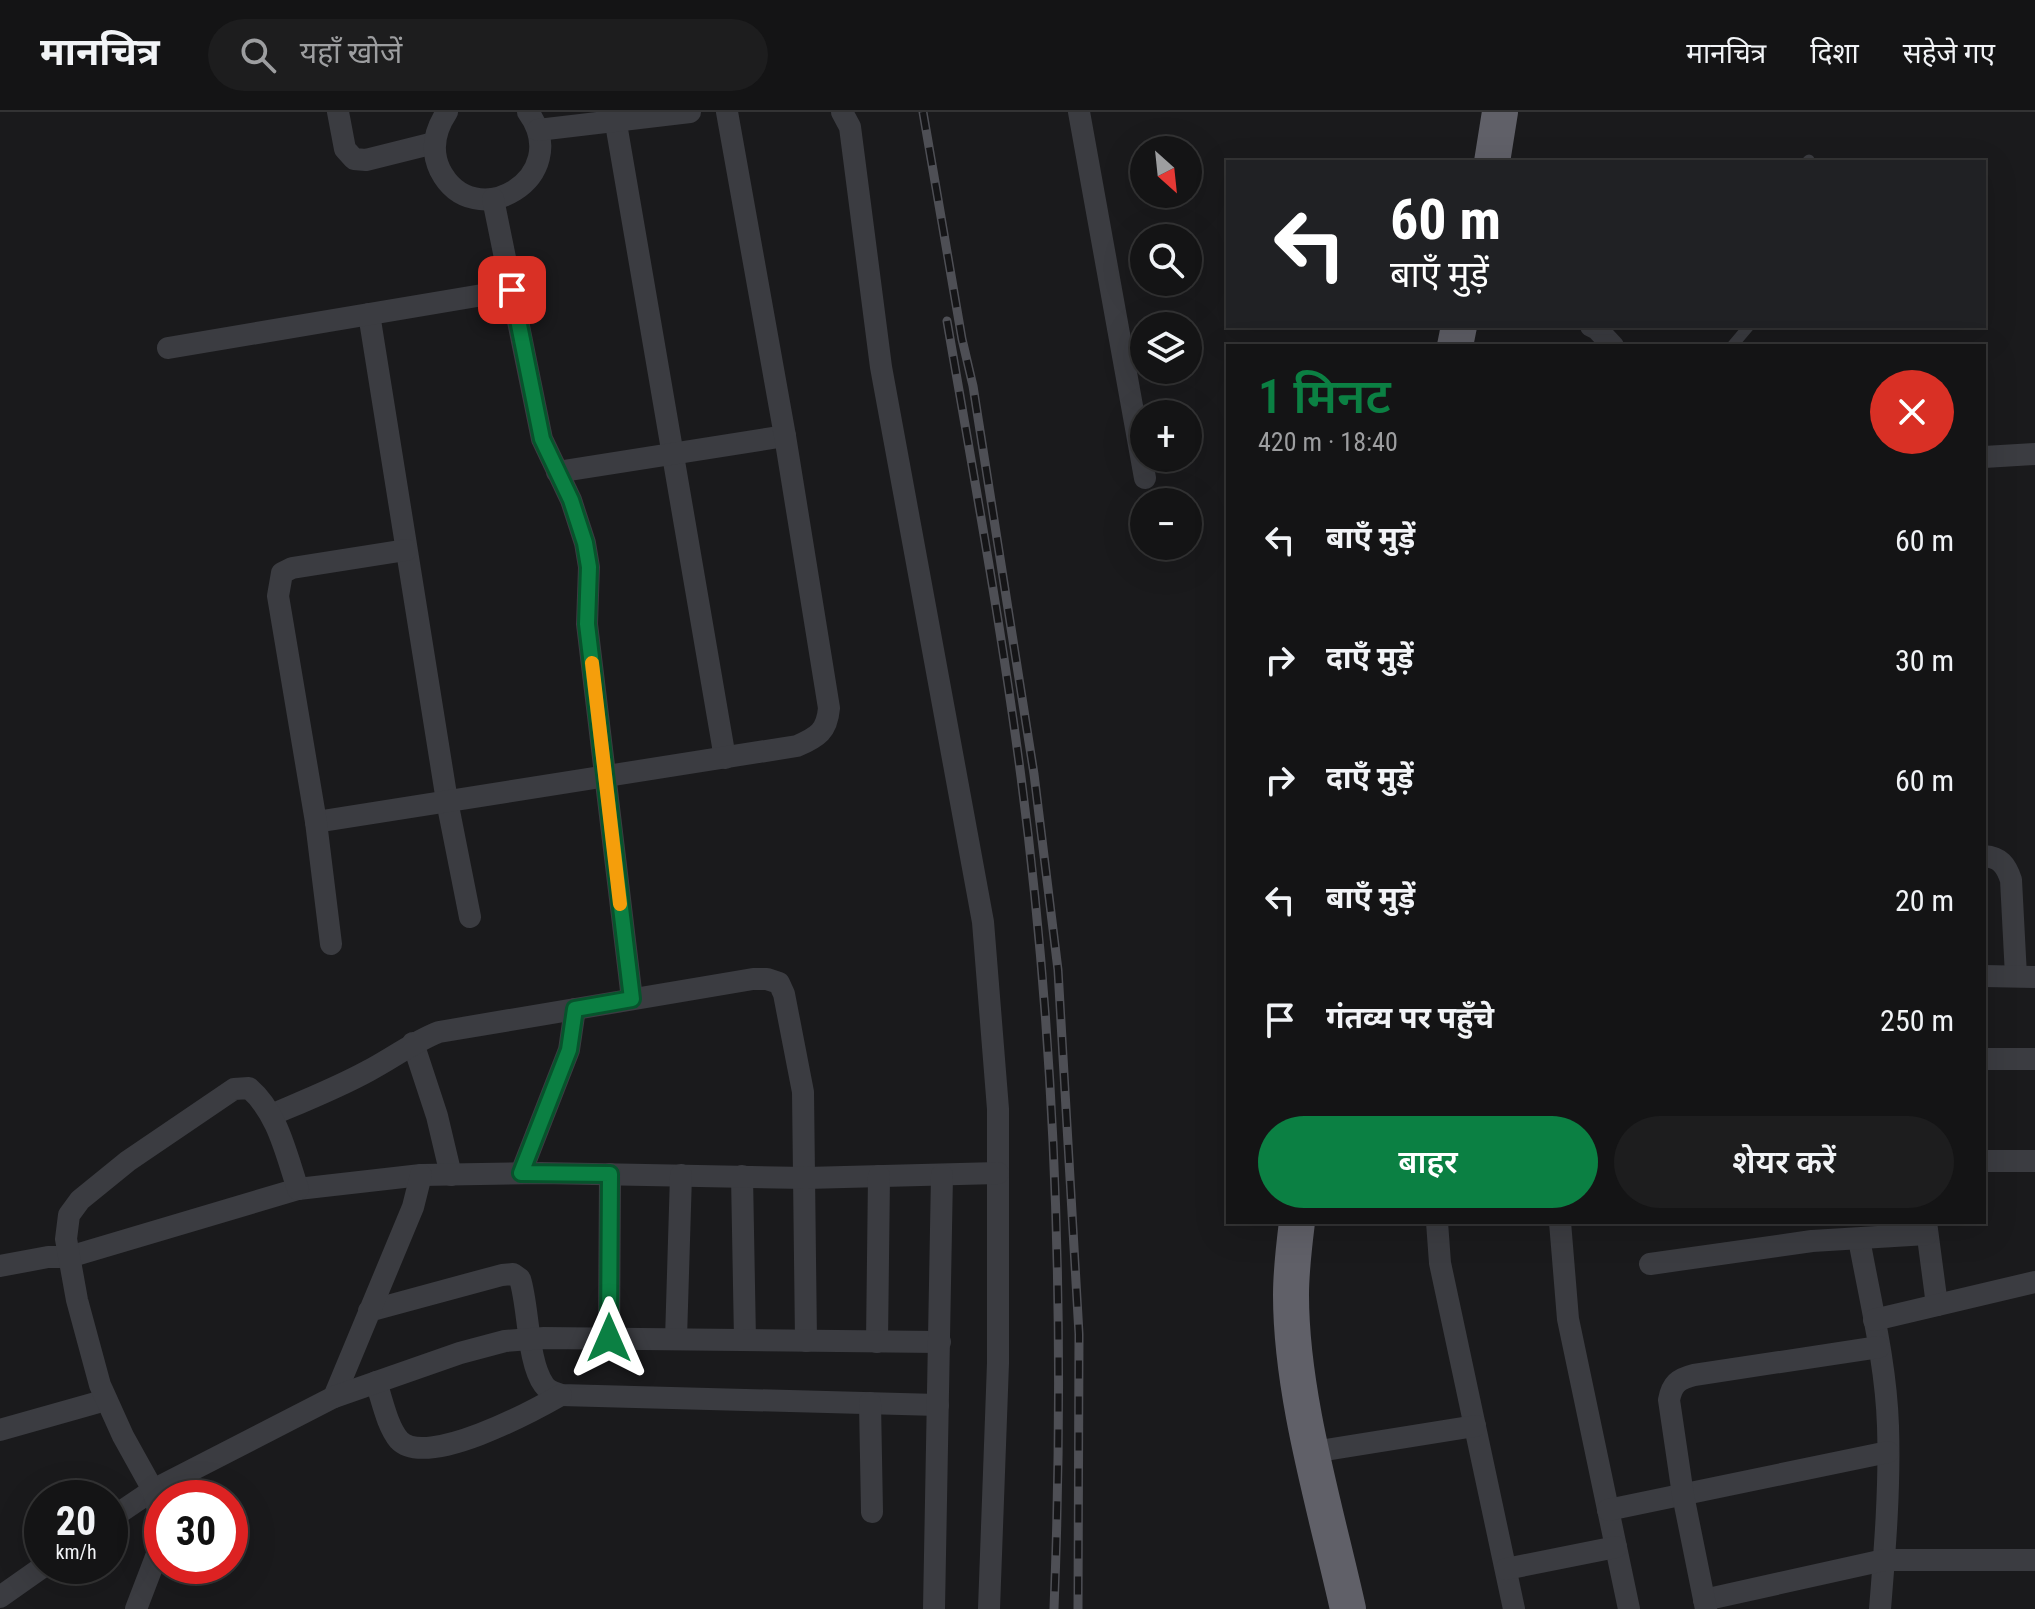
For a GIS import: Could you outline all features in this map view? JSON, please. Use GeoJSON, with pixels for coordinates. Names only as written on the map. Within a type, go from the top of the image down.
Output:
{"type":"FeatureCollection","features":[{"type":"Feature","properties":{"kind":"highway"},"geometry":{"type":"LineString","coordinates":[[1492,160],[1500,112]]}},
{"type":"Feature","properties":{"kind":"highway"},"geometry":{"type":"LineString","coordinates":[[1297,1224],[1291,1296],[1294,1336],[1313,1452],[1348,1609]]}},
{"type":"Feature","properties":{"kind":"street"},"geometry":{"type":"LineString","coordinates":[[338,112],[345,149],[354,159],[366,160],[434,143]]}},
{"type":"Feature","properties":{"kind":"street"},"geometry":{"type":"LineString","coordinates":[[447,112],[438,125],[434,143],[436,162],[444,178],[458,191],[475,198],[493,199],[522,187],[532,175],[539,161],[541,145],[533,121],[690,112]]}},
{"type":"Feature","properties":{"kind":"street"},"geometry":{"type":"LineString","coordinates":[[316,822],[797,746],[816,738],[827,726],[829,708],[785,436],[727,112]]}},
{"type":"Feature","properties":{"kind":"street"},"geometry":{"type":"LineString","coordinates":[[842,112],[850,127],[881,367],[983,922],[998,1109],[998,1363],[989,1609]]}},
{"type":"Feature","properties":{"kind":"street"},"geometry":{"type":"LineString","coordinates":[[1079,112],[1145,478]]}},
{"type":"Feature","properties":{"kind":"street"},"geometry":{"type":"LineString","coordinates":[[615,116],[725,758]]}},
{"type":"Feature","properties":{"kind":"street"},"geometry":{"type":"LineString","coordinates":[[493,199],[542,439],[571,500],[585,543],[589,567],[587,624],[632,999]]}},
{"type":"Feature","properties":{"kind":"street"},"geometry":{"type":"LineString","coordinates":[[168,348],[512,290]]}},
{"type":"Feature","properties":{"kind":"street"},"geometry":{"type":"LineString","coordinates":[[369,314],[447,801],[470,917]]}},
{"type":"Feature","properties":{"kind":"street"},"geometry":{"type":"LineString","coordinates":[[1595,328],[1611,344]]}},
{"type":"Feature","properties":{"kind":"street"},"geometry":{"type":"LineString","coordinates":[[557,472],[785,436]]}},
{"type":"Feature","properties":{"kind":"street"},"geometry":{"type":"LineString","coordinates":[[1986,457],[2035,454]]}},
{"type":"Feature","properties":{"kind":"street"},"geometry":{"type":"LineString","coordinates":[[331,944],[316,822],[278,583],[282,573],[292,568],[406,550]]}},
{"type":"Feature","properties":{"kind":"street"},"geometry":{"type":"LineString","coordinates":[[1986,856],[1994,857],[2006,866],[2011,880],[2026,977],[1986,976]]}},
{"type":"Feature","properties":{"kind":"street"},"geometry":{"type":"LineString","coordinates":[[271,1115],[360,1076],[413,1043],[439,1032],[753,979],[779,983],[784,994],[803,1092],[806,1341]]}},
{"type":"Feature","properties":{"kind":"street"},"geometry":{"type":"LineString","coordinates":[[521,1173],[569,1050],[575,1009]]}},
{"type":"Feature","properties":{"kind":"street"},"geometry":{"type":"LineString","coordinates":[[413,1043],[437,1116],[451,1175]]}},
{"type":"Feature","properties":{"kind":"street"},"geometry":{"type":"LineString","coordinates":[[1986,1059],[2035,1059]]}},
{"type":"Feature","properties":{"kind":"street"},"geometry":{"type":"LineString","coordinates":[[148,1480],[106,1400],[77,1300],[66,1239],[69,1215],[80,1200],[128,1161],[234,1089],[249,1088],[263,1100],[298,1189]]}},
{"type":"Feature","properties":{"kind":"street"},"geometry":{"type":"LineString","coordinates":[[1986,1161],[2035,1161]]}},
{"type":"Feature","properties":{"kind":"street"},"geometry":{"type":"LineString","coordinates":[[0,1266],[48,1257],[69,1257],[298,1189],[421,1175],[521,1173],[806,1178],[998,1173]]}},
{"type":"Feature","properties":{"kind":"street"},"geometry":{"type":"LineString","coordinates":[[609,1338],[610,1174]]}},
{"type":"Feature","properties":{"kind":"street"},"geometry":{"type":"LineString","coordinates":[[334,1397],[413,1207],[421,1175]]}},
{"type":"Feature","properties":{"kind":"street"},"geometry":{"type":"LineString","coordinates":[[676,1339],[681,1175]]}},
{"type":"Feature","properties":{"kind":"street"},"geometry":{"type":"LineString","coordinates":[[934,1609],[942,1175]]}},
{"type":"Feature","properties":{"kind":"street"},"geometry":{"type":"LineString","coordinates":[[742,1176],[745,1340]]}},
{"type":"Feature","properties":{"kind":"street"},"geometry":{"type":"LineString","coordinates":[[877,1342],[879,1176]]}},
{"type":"Feature","properties":{"kind":"street"},"geometry":{"type":"LineString","coordinates":[[1437,1224],[1440,1263],[1514,1609]]}},
{"type":"Feature","properties":{"kind":"street"},"geometry":{"type":"LineString","coordinates":[[1560,1224],[1568,1319],[1629,1609]]}},
{"type":"Feature","properties":{"kind":"street"},"geometry":{"type":"LineString","coordinates":[[1650,1264],[1812,1231],[1859,1239],[1926,1228],[1937,1305]]}},
{"type":"Feature","properties":{"kind":"street"},"geometry":{"type":"LineString","coordinates":[[1859,1239],[1887,1409],[1888,1452],[1880,1609]]}},
{"type":"Feature","properties":{"kind":"street"},"geometry":{"type":"LineString","coordinates":[[369,1311],[513,1274],[520,1279],[523,1287],[530,1339],[540,1376],[546,1389],[561,1395],[938,1405]]}},
{"type":"Feature","properties":{"kind":"street"},"geometry":{"type":"LineString","coordinates":[[1874,1320],[2035,1282]]}},
{"type":"Feature","properties":{"kind":"street"},"geometry":{"type":"LineString","coordinates":[[172,1480],[334,1397],[460,1353],[505,1341],[609,1338],[940,1342]]}},
{"type":"Feature","properties":{"kind":"street"},"geometry":{"type":"LineString","coordinates":[[1879,1347],[1681,1378],[1672,1386],[1669,1400],[1683,1495],[1705,1605],[1884,1560],[2035,1560]]}},
{"type":"Feature","properties":{"kind":"street"},"geometry":{"type":"LineString","coordinates":[[376,1382],[398,1439],[409,1447],[424,1449],[482,1434],[521,1418],[561,1395]]}},
{"type":"Feature","properties":{"kind":"street"},"geometry":{"type":"LineString","coordinates":[[0,1430],[106,1400]]}},
{"type":"Feature","properties":{"kind":"street"},"geometry":{"type":"LineString","coordinates":[[870,1403],[872,1512]]}},
{"type":"Feature","properties":{"kind":"street"},"geometry":{"type":"LineString","coordinates":[[1313,1452],[1475,1426]]}},
{"type":"Feature","properties":{"kind":"street"},"geometry":{"type":"LineString","coordinates":[[1608,1510],[1888,1452]]}},
{"type":"Feature","properties":{"kind":"street"},"geometry":{"type":"LineString","coordinates":[[1506,1569],[1616,1547]]}},
{"type":"Feature","properties":{"kind":"street"},"geometry":{"type":"LineString","coordinates":[[0,1597],[24,1580]]}},
{"type":"Feature","properties":{"kind":"street"},"geometry":{"type":"LineString","coordinates":[[136,1609],[146,1584]]}},
{"type":"Feature","properties":{"kind":"lane"},"geometry":{"type":"LineString","coordinates":[[1734,344],[1747,328]]}},
{"type":"Feature","properties":{"kind":"railway"},"geometry":{"type":"LineString","coordinates":[[923,112],[973,386],[1034,774],[1058,970],[1079,1334],[1078,1609]]}},
{"type":"Feature","properties":{"kind":"railway"},"geometry":{"type":"LineString","coordinates":[[947,321],[1013,720],[1043,984],[1058,1297],[1054,1609]]}},
{"type":"Feature","properties":{"kind":"slow traffic"},"geometry":{"type":"LineString","coordinates":[[592,663],[620,904]]}},
{"type":"Feature","properties":{"kind":"route"},"geometry":{"type":"LineString","coordinates":[[512,290],[542,439],[571,500],[585,543],[589,567],[587,624],[632,999],[575,1009],[569,1050],[521,1173],[610,1174],[609,1338]]}}]}
